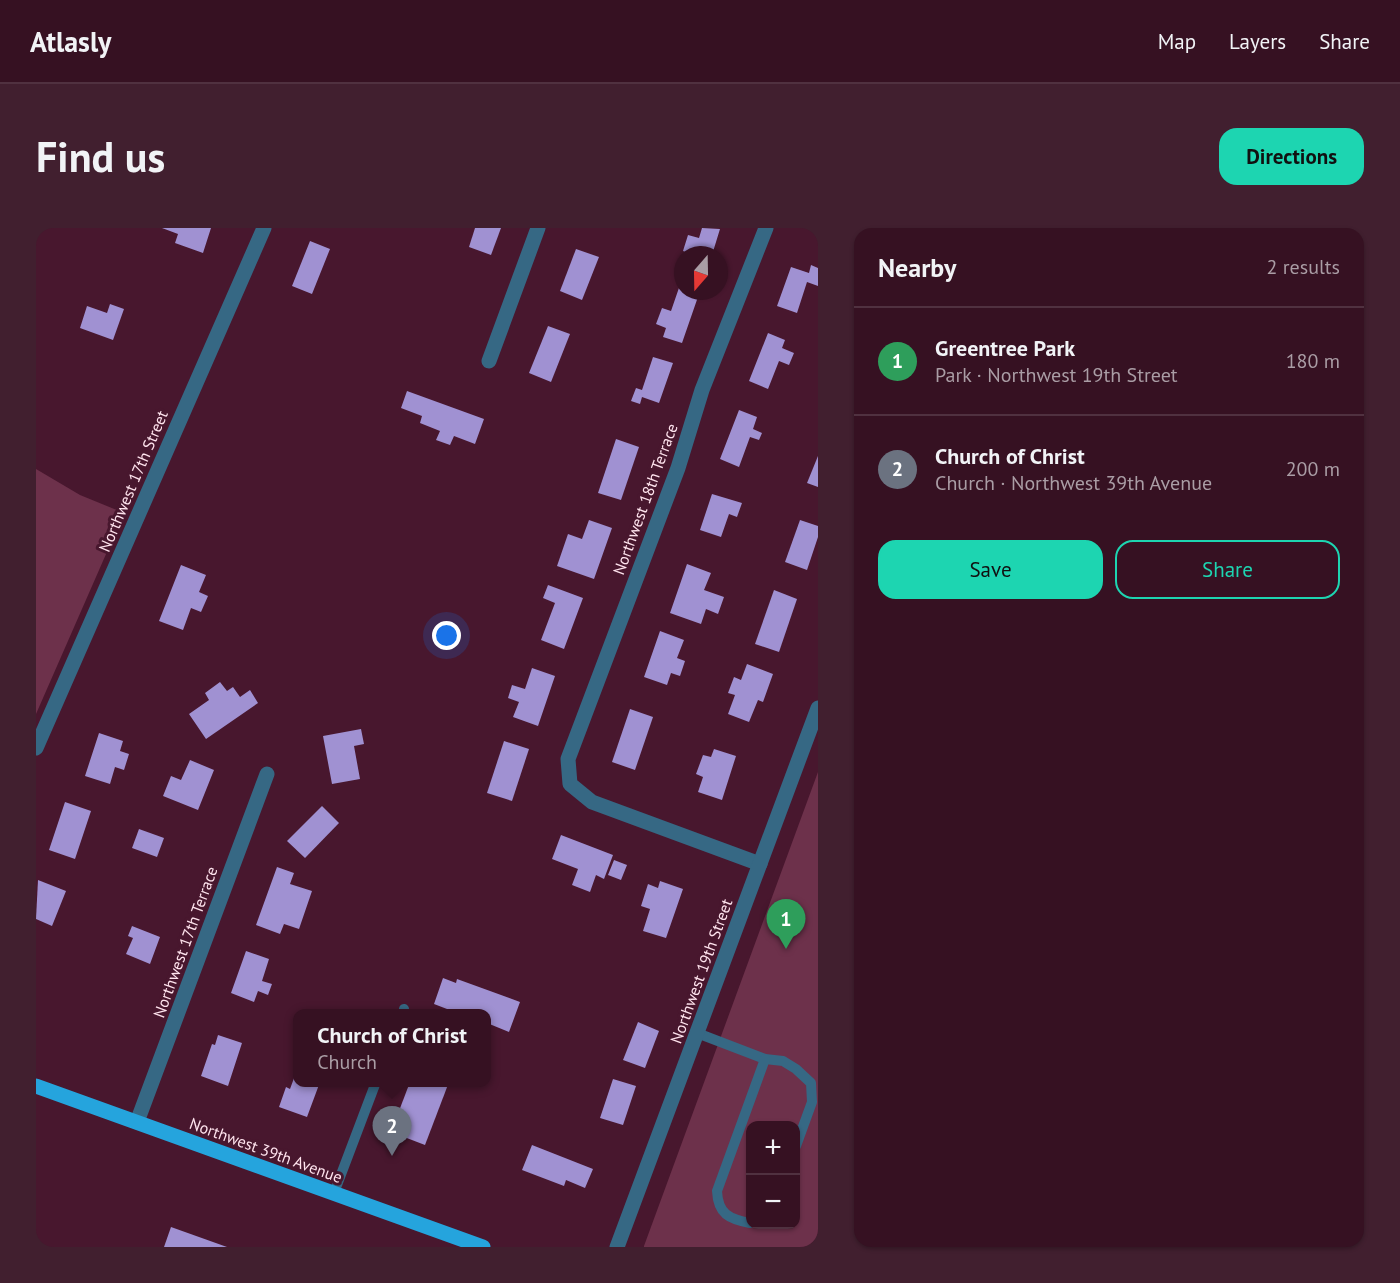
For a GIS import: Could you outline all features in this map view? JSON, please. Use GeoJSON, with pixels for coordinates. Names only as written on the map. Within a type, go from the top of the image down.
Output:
{"type":"FeatureCollection","features":[{"type":"Feature","properties":{"kind":"main road","name":"Northwest 39th Avenue"},"geometry":{"type":"LineString","coordinates":[[36,1086],[483,1247]]}},
{"type":"Feature","properties":{"kind":"street","name":"Northwest 17th Street"},"geometry":{"type":"LineString","coordinates":[[36,748],[264,228]]}},
{"type":"Feature","properties":{"kind":"street"},"geometry":{"type":"LineString","coordinates":[[489,361],[538,228]]}},
{"type":"Feature","properties":{"kind":"street","name":"Northwest 18th Terrace"},"geometry":{"type":"LineString","coordinates":[[760,864],[592,802],[570,784],[568,759],[678,468],[702,390],[766,228]]}},
{"type":"Feature","properties":{"kind":"street","name":"Northwest 19th Street"},"geometry":{"type":"LineString","coordinates":[[617,1247],[818,708]]}},
{"type":"Feature","properties":{"kind":"street","name":"Northwest 17th Terrace"},"geometry":{"type":"LineString","coordinates":[[137,1122],[267,774]]}},
{"type":"Feature","properties":{"kind":"lane"},"geometry":{"type":"LineString","coordinates":[[697,1033],[765,1059],[783,1061],[811,1083],[812,1101],[800,1133]]}},
{"type":"Feature","properties":{"kind":"lane"},"geometry":{"type":"LineString","coordinates":[[746,1222],[726,1214],[718,1206],[717,1191],[765,1059]]}},
{"type":"Feature","properties":{"kind":"lane"},"geometry":{"type":"LineString","coordinates":[[334,1193],[374,1087]]}},
{"type":"Feature","properties":{"kind":"shaded area"},"geometry":{"type":"Polygon","coordinates":[[[36,469],[80,495],[124,513],[36,714],[36,469]]]}},
{"type":"Feature","properties":{"kind":"shaded area"},"geometry":{"type":"Polygon","coordinates":[[[818,772],[818,1247],[644,1247],[818,772]]]}},
{"type":"Feature","properties":{"kind":"building"},"geometry":{"type":"Polygon","coordinates":[[[162,228],[211,228],[203,253],[175,243],[178,234],[162,228]]]}},
{"type":"Feature","properties":{"kind":"building"},"geometry":{"type":"Polygon","coordinates":[[[475,228],[501,228],[491,255],[469,247],[475,228]]]}},
{"type":"Feature","properties":{"kind":"building"},"geometry":{"type":"Polygon","coordinates":[[[702,228],[720,229],[715,246],[685,246],[688,235],[699,238],[702,228]]]}},
{"type":"Feature","properties":{"kind":"building"},"geometry":{"type":"Polygon","coordinates":[[[310,241],[330,249],[312,294],[292,286],[310,241]]]}},
{"type":"Feature","properties":{"kind":"building"},"geometry":{"type":"Polygon","coordinates":[[[576,249],[599,257],[582,300],[560,291],[576,249]]]}},
{"type":"Feature","properties":{"kind":"building"},"geometry":{"type":"Polygon","coordinates":[[[811,265],[818,268],[818,286],[807,282],[797,313],[777,306],[791,267],[809,273],[811,265]]]}},
{"type":"Feature","properties":{"kind":"building"},"geometry":{"type":"Polygon","coordinates":[[[675,300],[697,300],[682,343],[663,337],[666,328],[656,324],[662,308],[671,311],[675,300]]]}},
{"type":"Feature","properties":{"kind":"building"},"geometry":{"type":"Polygon","coordinates":[[[110,304],[124,309],[113,340],[80,328],[87,306],[107,313],[110,304]]]}},
{"type":"Feature","properties":{"kind":"building"},"geometry":{"type":"Polygon","coordinates":[[[548,326],[570,334],[551,382],[529,373],[548,326]]]}},
{"type":"Feature","properties":{"kind":"building"},"geometry":{"type":"Polygon","coordinates":[[[768,333],[785,340],[782,348],[794,353],[789,365],[779,361],[768,389],[749,381],[768,333]]]}},
{"type":"Feature","properties":{"kind":"building"},"geometry":{"type":"Polygon","coordinates":[[[653,357],[673,363],[659,403],[642,397],[640,404],[631,401],[636,388],[642,390],[653,357]]]}},
{"type":"Feature","properties":{"kind":"building"},"geometry":{"type":"Polygon","coordinates":[[[407,391],[484,419],[475,444],[454,436],[450,445],[436,440],[440,431],[420,423],[422,416],[401,408],[407,391]]]}},
{"type":"Feature","properties":{"kind":"building"},"geometry":{"type":"Polygon","coordinates":[[[739,410],[757,417],[753,429],[762,433],[759,440],[750,437],[739,467],[720,459],[739,410]]]}},
{"type":"Feature","properties":{"kind":"building"},"geometry":{"type":"Polygon","coordinates":[[[616,439],[639,447],[621,500],[598,493],[616,439]]]}},
{"type":"Feature","properties":{"kind":"building"},"geometry":{"type":"Polygon","coordinates":[[[818,456],[818,487],[807,483],[818,456]]]}},
{"type":"Feature","properties":{"kind":"building"},"geometry":{"type":"Polygon","coordinates":[[[712,494],[742,503],[737,517],[729,514],[721,537],[700,530],[712,494]]]}},
{"type":"Feature","properties":{"kind":"building"},"geometry":{"type":"Polygon","coordinates":[[[589,520],[612,528],[594,579],[557,566],[568,534],[582,539],[589,520]]]}},
{"type":"Feature","properties":{"kind":"building"},"geometry":{"type":"Polygon","coordinates":[[[800,520],[818,526],[818,537],[807,570],[785,562],[800,520]]]}},
{"type":"Feature","properties":{"kind":"building"},"geometry":{"type":"Polygon","coordinates":[[[687,564],[711,573],[704,590],[724,597],[718,614],[706,609],[701,624],[670,613],[687,564]]]}},
{"type":"Feature","properties":{"kind":"building"},"geometry":{"type":"Polygon","coordinates":[[[181,565],[206,575],[199,592],[208,596],[201,612],[191,608],[183,630],[159,621],[181,565]]]}},
{"type":"Feature","properties":{"kind":"building"},"geometry":{"type":"Polygon","coordinates":[[[548,585],[583,598],[564,649],[541,640],[555,603],[543,598],[548,585]]]}},
{"type":"Feature","properties":{"kind":"building"},"geometry":{"type":"Polygon","coordinates":[[[774,590],[797,599],[779,652],[755,644],[774,590]]]}},
{"type":"Feature","properties":{"kind":"building"},"geometry":{"type":"Polygon","coordinates":[[[660,631],[684,640],[677,658],[685,661],[680,676],[671,673],[667,685],[644,677],[660,631]]]}},
{"type":"Feature","properties":{"kind":"building"},"geometry":{"type":"Polygon","coordinates":[[[747,664],[773,674],[763,702],[758,700],[749,722],[728,714],[735,695],[728,693],[734,677],[741,680],[747,664]]]}},
{"type":"Feature","properties":{"kind":"building"},"geometry":{"type":"Polygon","coordinates":[[[532,668],[555,676],[538,726],[513,717],[519,702],[508,698],[512,685],[525,689],[532,668]]]}},
{"type":"Feature","properties":{"kind":"building"},"geometry":{"type":"Polygon","coordinates":[[[220,682],[227,691],[233,687],[240,697],[250,690],[258,703],[206,739],[189,714],[209,700],[205,693],[220,682]]]}},
{"type":"Feature","properties":{"kind":"building"},"geometry":{"type":"Polygon","coordinates":[[[630,709],[653,717],[635,770],[612,762],[630,709]]]}},
{"type":"Feature","properties":{"kind":"building"},"geometry":{"type":"Polygon","coordinates":[[[361,729],[364,744],[354,746],[360,779],[332,784],[323,736],[361,729]]]}},
{"type":"Feature","properties":{"kind":"building"},"geometry":{"type":"Polygon","coordinates":[[[99,733],[123,741],[120,751],[129,754],[124,770],[115,767],[110,784],[85,776],[99,733]]]}},
{"type":"Feature","properties":{"kind":"building"},"geometry":{"type":"Polygon","coordinates":[[[504,741],[529,749],[512,801],[487,793],[504,741]]]}},
{"type":"Feature","properties":{"kind":"building"},"geometry":{"type":"Polygon","coordinates":[[[714,749],[736,756],[722,800],[698,792],[703,777],[696,774],[703,755],[711,757],[714,749]]]}},
{"type":"Feature","properties":{"kind":"building"},"geometry":{"type":"Polygon","coordinates":[[[190,760],[214,770],[198,810],[163,796],[171,776],[181,780],[190,760]]]}},
{"type":"Feature","properties":{"kind":"building"},"geometry":{"type":"Polygon","coordinates":[[[65,802],[91,811],[75,859],[49,850],[65,802]]]}},
{"type":"Feature","properties":{"kind":"building"},"geometry":{"type":"Polygon","coordinates":[[[322,806],[339,823],[305,858],[287,841],[322,806]]]}},
{"type":"Feature","properties":{"kind":"building"},"geometry":{"type":"Polygon","coordinates":[[[139,829],[164,838],[157,857],[132,848],[139,829]]]}},
{"type":"Feature","properties":{"kind":"building"},"geometry":{"type":"Polygon","coordinates":[[[561,835],[613,855],[604,879],[596,875],[590,892],[572,885],[578,869],[552,859],[561,835]]]}},
{"type":"Feature","properties":{"kind":"building"},"geometry":{"type":"Polygon","coordinates":[[[614,860],[627,865],[621,880],[608,875],[614,860]]]}},
{"type":"Feature","properties":{"kind":"building"},"geometry":{"type":"Polygon","coordinates":[[[277,867],[294,873],[290,884],[312,891],[299,929],[284,924],[280,934],[256,925],[277,867]]]}},
{"type":"Feature","properties":{"kind":"building"},"geometry":{"type":"Polygon","coordinates":[[[38,880],[66,891],[52,926],[36,919],[38,880]]]}},
{"type":"Feature","properties":{"kind":"building"},"geometry":{"type":"Polygon","coordinates":[[[660,881],[683,889],[666,938],[643,931],[650,909],[641,906],[648,884],[658,888],[660,881]]]}},
{"type":"Feature","properties":{"kind":"building"},"geometry":{"type":"Polygon","coordinates":[[[132,926],[160,937],[150,964],[126,954],[133,938],[128,936],[132,926]]]}},
{"type":"Feature","properties":{"kind":"building"},"geometry":{"type":"Polygon","coordinates":[[[246,951],[269,959],[262,981],[272,984],[268,995],[258,991],[254,1002],[231,993],[246,951]]]}},
{"type":"Feature","properties":{"kind":"building"},"geometry":{"type":"Polygon","coordinates":[[[443,978],[456,983],[457,979],[520,1002],[509,1032],[491,1025],[491,1009],[447,1009],[434,1004],[443,978]]]}},
{"type":"Feature","properties":{"kind":"building"},"geometry":{"type":"Polygon","coordinates":[[[638,1022],[659,1031],[645,1068],[623,1060],[638,1022]]]}},
{"type":"Feature","properties":{"kind":"building"},"geometry":{"type":"Polygon","coordinates":[[[218,1035],[242,1043],[228,1086],[201,1076],[212,1044],[215,1045],[218,1035]]]}},
{"type":"Feature","properties":{"kind":"building"},"geometry":{"type":"Polygon","coordinates":[[[613,1079],[636,1086],[623,1125],[600,1118],[613,1079]]]}},
{"type":"Feature","properties":{"kind":"building"},"geometry":{"type":"Polygon","coordinates":[[[293,1081],[293,1087],[318,1087],[307,1117],[279,1107],[286,1087],[290,1089],[293,1081]]]}},
{"type":"Feature","properties":{"kind":"building"},"geometry":{"type":"Polygon","coordinates":[[[408,1087],[447,1087],[425,1145],[391,1132],[408,1087]]]}},
{"type":"Feature","properties":{"kind":"building"},"geometry":{"type":"Polygon","coordinates":[[[532,1145],[593,1169],[585,1188],[566,1180],[564,1186],[522,1170],[532,1145]]]}},
{"type":"Feature","properties":{"kind":"building"},"geometry":{"type":"Polygon","coordinates":[[[171,1227],[227,1247],[164,1247],[171,1227]]]}},
{"type":"Feature","properties":{"kind":"place","name":"Greentree Park"},"geometry":{"type":"Point","coordinates":[786,949]}},
{"type":"Feature","properties":{"kind":"place","name":"Church of Christ"},"geometry":{"type":"Point","coordinates":[392,1156]}}]}
